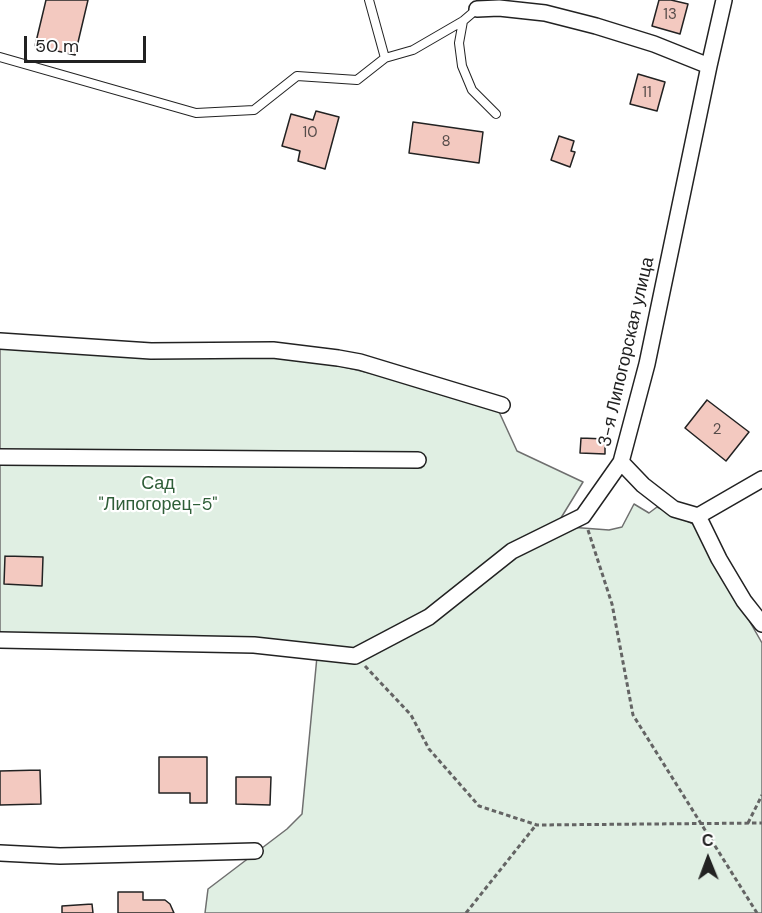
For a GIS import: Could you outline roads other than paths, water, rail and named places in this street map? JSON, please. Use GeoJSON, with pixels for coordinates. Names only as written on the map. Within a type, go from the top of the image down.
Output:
{"type":"FeatureCollection","features":[{"type":"Feature","properties":{"kind":"street","name":"3-я Липогорская улица"},"geometry":{"type":"LineString","coordinates":[[0,640],[254,645],[355,656],[429,617],[512,551],[583,516],[621,462],[647,364],[724,0]]}},
{"type":"Feature","properties":{"kind":"street"},"geometry":{"type":"LineString","coordinates":[[480,5],[545,13],[576,20],[654,44],[709,66]]}},
{"type":"Feature","properties":{"kind":"street"},"geometry":{"type":"LineString","coordinates":[[0,341],[151,351],[273,350],[338,358],[360,362],[502,405]]}},
{"type":"Feature","properties":{"kind":"street"},"geometry":{"type":"LineString","coordinates":[[0,457],[418,460]]}},
{"type":"Feature","properties":{"kind":"street"},"geometry":{"type":"LineString","coordinates":[[621,462],[643,484],[674,509],[698,516],[762,479]]}},
{"type":"Feature","properties":{"kind":"street"},"geometry":{"type":"LineString","coordinates":[[698,516],[719,560],[744,601],[762,624]]}},
{"type":"Feature","properties":{"kind":"street"},"geometry":{"type":"LineString","coordinates":[[0,853],[60,856],[255,851]]}},
{"type":"Feature","properties":{"kind":"lane"},"geometry":{"type":"LineString","coordinates":[[369,0],[385,58]]}},
{"type":"Feature","properties":{"kind":"lane"},"geometry":{"type":"LineString","coordinates":[[0,57],[196,112],[254,110],[297,76],[357,80],[385,58],[413,50],[463,21],[480,5]]}},
{"type":"Feature","properties":{"kind":"lane"},"geometry":{"type":"LineString","coordinates":[[463,21],[459,43],[462,66],[471,90],[496,114]]}},
{"type":"Feature","properties":{"kind":"park label","name":"Сад \"Липогорец-5\""},"geometry":{"type":"Point","coordinates":[158,494]}}]}
